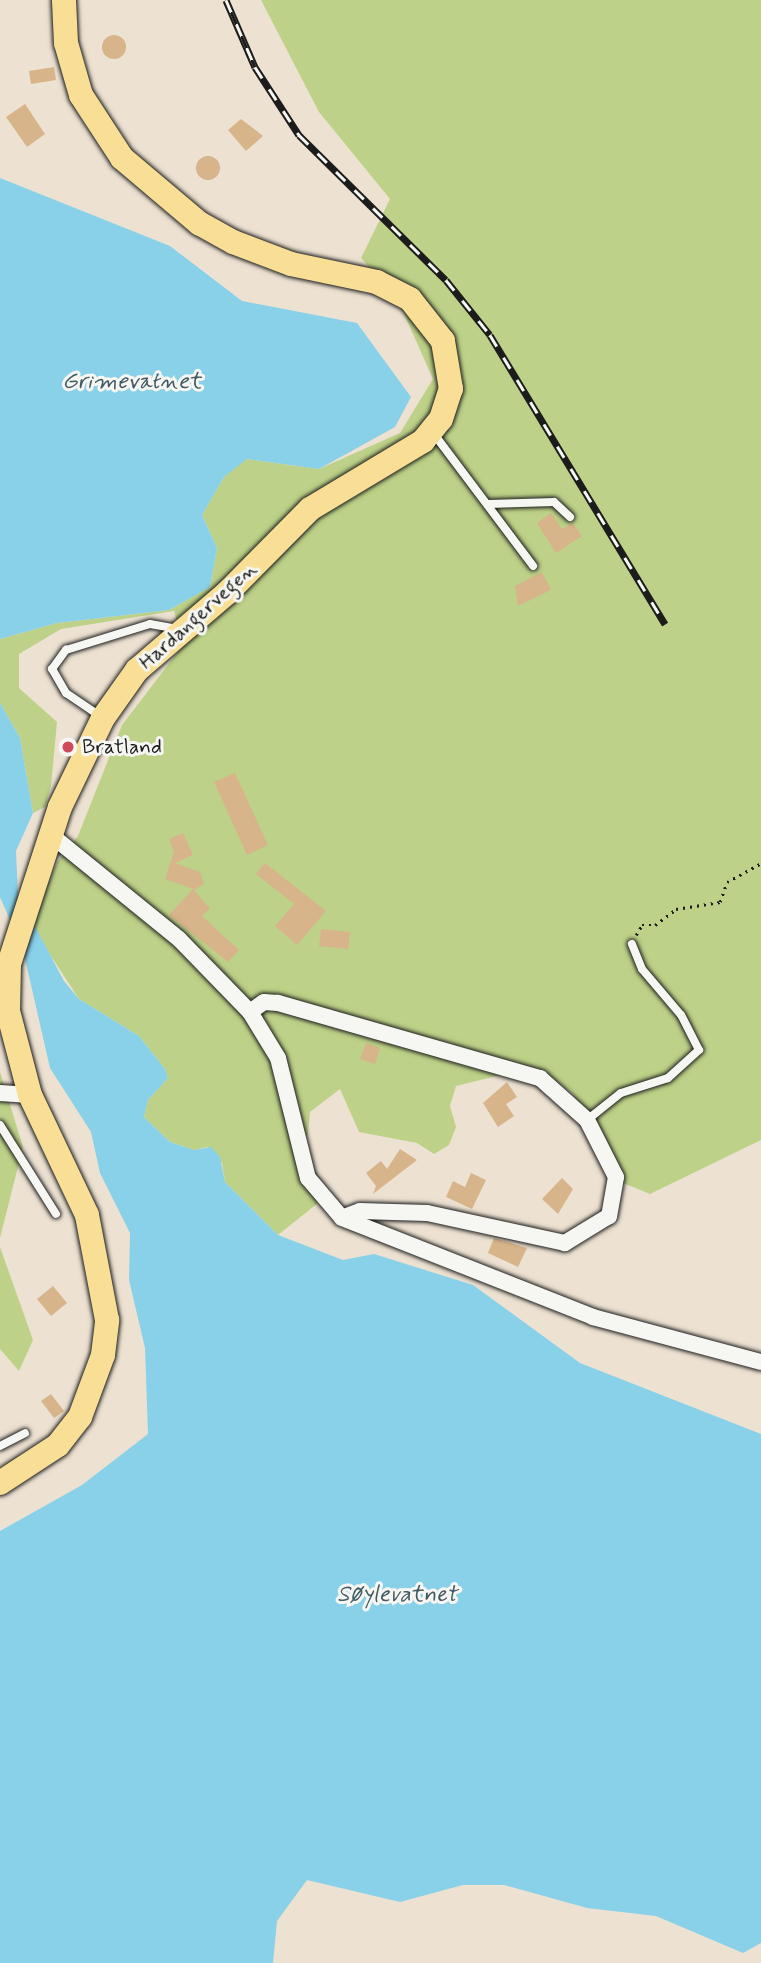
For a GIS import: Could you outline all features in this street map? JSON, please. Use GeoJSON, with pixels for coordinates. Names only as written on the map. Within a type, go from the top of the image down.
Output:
{"type":"FeatureCollection","features":[{"type":"Feature","properties":{"kind":"main road"},"geometry":{"type":"LineString","coordinates":[[64,0],[66,43],[87,107],[122,158],[165,196],[200,224],[260,255],[377,282],[425,311],[443,341],[451,372],[446,405],[432,431]]}},
{"type":"Feature","properties":{"kind":"main road","name":"Hardangervegen"},"geometry":{"type":"LineString","coordinates":[[8,957],[51,835],[103,718],[136,670],[180,629],[228,592],[310,509],[432,431]]}},
{"type":"Feature","properties":{"kind":"main road"},"geometry":{"type":"LineString","coordinates":[[0,1483],[58,1445],[80,1417],[103,1355],[107,1320],[87,1215],[30,1096],[12,1036],[8,957]]}},
{"type":"Feature","properties":{"kind":"street"},"geometry":{"type":"LineString","coordinates":[[51,835],[179,939],[250,1012],[278,1058],[308,1178],[342,1219],[593,1317],[761,1362]]}},
{"type":"Feature","properties":{"kind":"street"},"geometry":{"type":"LineString","coordinates":[[250,1012],[264,1002],[278,1003],[508,1068],[554,1087],[587,1120],[618,1194],[609,1216],[577,1239],[543,1241],[427,1213],[360,1211],[342,1219]]}},
{"type":"Feature","properties":{"kind":"street"},"geometry":{"type":"LineString","coordinates":[[0,1093],[30,1096]]}},
{"type":"Feature","properties":{"kind":"lane"},"geometry":{"type":"LineString","coordinates":[[432,431],[533,566]]}},
{"type":"Feature","properties":{"kind":"lane"},"geometry":{"type":"LineString","coordinates":[[488,505],[554,502],[570,517]]}},
{"type":"Feature","properties":{"kind":"lane"},"geometry":{"type":"LineString","coordinates":[[103,718],[66,693],[52,669],[66,650],[150,624],[180,629]]}},
{"type":"Feature","properties":{"kind":"lane"},"geometry":{"type":"LineString","coordinates":[[587,1120],[621,1093],[668,1078],[699,1051],[681,1016],[642,969],[632,944]]}},
{"type":"Feature","properties":{"kind":"lane"},"geometry":{"type":"LineString","coordinates":[[0,1125],[57,1214]]}},
{"type":"Feature","properties":{"kind":"lane"},"geometry":{"type":"LineString","coordinates":[[0,1446],[25,1433]]}},
{"type":"Feature","properties":{"kind":"path"},"geometry":{"type":"LineString","coordinates":[[632,944],[642,925],[655,925],[676,909],[720,902],[727,882],[761,863]]}},
{"type":"Feature","properties":{"kind":"green space"},"geometry":{"type":"Polygon","coordinates":[[[261,0],[761,0],[761,1140],[650,1194],[623,1183],[603,1132],[572,1093],[542,1071],[525,1069],[456,1086],[450,1106],[456,1127],[449,1145],[434,1154],[417,1143],[359,1132],[340,1089],[310,1112],[308,1135],[299,1138],[328,1195],[278,1235],[225,1182],[222,1163],[207,1147],[194,1150],[170,1142],[144,1117],[148,1100],[168,1078],[165,1069],[139,1036],[79,999],[30,924],[58,861],[78,836],[122,725],[184,644],[174,611],[61,629],[19,654],[19,688],[57,722],[51,786],[45,807],[33,813],[20,738],[0,703],[0,639],[57,623],[169,610],[210,587],[217,548],[202,515],[224,477],[246,459],[319,469],[400,433],[433,379],[397,298],[361,258],[390,199],[319,112],[261,0]]]}},
{"type":"Feature","properties":{"kind":"green space"},"geometry":{"type":"Polygon","coordinates":[[[0,1072],[23,1147],[0,1238],[0,1072]]]}},
{"type":"Feature","properties":{"kind":"green space"},"geometry":{"type":"Polygon","coordinates":[[[0,1247],[33,1340],[19,1371],[0,1349],[0,1247]]]}},
{"type":"Feature","properties":{"kind":"water","name":"Grimevatnet"},"geometry":{"type":"Polygon","coordinates":[[[0,178],[170,246],[242,301],[357,323],[411,397],[395,427],[319,469],[247,459],[224,477],[202,515],[217,548],[210,587],[169,610],[57,623],[0,639],[0,178]]]}},
{"type":"Feature","properties":{"kind":"water","name":"Søylevatnet"},"geometry":{"type":"Polygon","coordinates":[[[0,703],[20,738],[33,813],[16,851],[18,894],[64,981],[79,999],[139,1036],[165,1069],[168,1078],[148,1100],[144,1117],[170,1142],[194,1150],[211,1147],[220,1157],[225,1182],[278,1235],[343,1260],[374,1254],[473,1285],[580,1363],[761,1434],[761,1943],[743,1953],[656,1916],[587,1908],[504,1885],[463,1885],[400,1902],[307,1880],[277,1921],[273,1963],[0,1963],[0,1531],[82,1485],[148,1434],[145,1348],[129,1280],[130,1233],[100,1173],[91,1132],[50,1068],[23,950],[0,897],[0,703]]]}},
{"type":"Feature","properties":{"kind":"building"},"geometry":{"type":"Polygon","coordinates":[[[114,35],[123,38],[126,47],[123,56],[114,59],[105,56],[102,47],[105,38],[114,35]]]}},
{"type":"Feature","properties":{"kind":"building"},"geometry":{"type":"Polygon","coordinates":[[[54,67],[56,80],[31,84],[29,71],[54,67]]]}},
{"type":"Feature","properties":{"kind":"building"},"geometry":{"type":"Polygon","coordinates":[[[25,104],[45,134],[27,147],[6,117],[25,104]]]}},
{"type":"Feature","properties":{"kind":"building"},"geometry":{"type":"Polygon","coordinates":[[[241,119],[263,136],[246,151],[228,130],[241,119]]]}},
{"type":"Feature","properties":{"kind":"building"},"geometry":{"type":"Polygon","coordinates":[[[208,156],[216,160],[220,168],[216,176],[208,180],[200,176],[196,168],[200,160],[208,156]]]}},
{"type":"Feature","properties":{"kind":"building"},"geometry":{"type":"Polygon","coordinates":[[[551,513],[562,529],[573,523],[582,536],[556,553],[537,523],[551,513]]]}},
{"type":"Feature","properties":{"kind":"building"},"geometry":{"type":"Polygon","coordinates":[[[542,572],[551,590],[518,606],[515,586],[542,572]]]}},
{"type":"Feature","properties":{"kind":"building"},"geometry":{"type":"Polygon","coordinates":[[[235,773],[268,845],[247,855],[214,782],[235,773]]]}},
{"type":"Feature","properties":{"kind":"building"},"geometry":{"type":"Polygon","coordinates":[[[183,833],[193,855],[175,863],[200,872],[204,884],[194,890],[210,909],[202,916],[239,950],[228,962],[169,915],[193,889],[165,879],[174,852],[169,839],[183,833]]]}},
{"type":"Feature","properties":{"kind":"building"},"geometry":{"type":"Polygon","coordinates":[[[265,863],[326,911],[297,945],[275,926],[294,904],[256,874],[265,863]]]}},
{"type":"Feature","properties":{"kind":"building"},"geometry":{"type":"Polygon","coordinates":[[[321,929],[350,932],[348,949],[319,946],[321,929]]]}},
{"type":"Feature","properties":{"kind":"building"},"geometry":{"type":"Polygon","coordinates":[[[366,1043],[380,1048],[375,1064],[360,1059],[366,1043]]]}},
{"type":"Feature","properties":{"kind":"building"},"geometry":{"type":"Polygon","coordinates":[[[507,1082],[517,1097],[506,1104],[514,1116],[498,1127],[483,1103],[507,1082]]]}},
{"type":"Feature","properties":{"kind":"building"},"geometry":{"type":"Polygon","coordinates":[[[400,1149],[417,1160],[373,1194],[376,1186],[366,1173],[381,1161],[387,1169],[400,1149]]]}},
{"type":"Feature","properties":{"kind":"building"},"geometry":{"type":"Polygon","coordinates":[[[471,1173],[486,1180],[472,1209],[446,1197],[453,1181],[465,1187],[471,1173]]]}},
{"type":"Feature","properties":{"kind":"building"},"geometry":{"type":"Polygon","coordinates":[[[562,1178],[573,1189],[558,1214],[542,1199],[562,1178]]]}},
{"type":"Feature","properties":{"kind":"building"},"geometry":{"type":"Polygon","coordinates":[[[494,1238],[527,1248],[518,1267],[488,1253],[494,1238]]]}},
{"type":"Feature","properties":{"kind":"building"},"geometry":{"type":"Polygon","coordinates":[[[53,1286],[67,1303],[51,1316],[37,1299],[53,1286]]]}},
{"type":"Feature","properties":{"kind":"building"},"geometry":{"type":"Polygon","coordinates":[[[51,1394],[64,1411],[54,1418],[41,1401],[51,1394]]]}},
{"type":"Feature","properties":{"kind":"railway"},"geometry":{"type":"LineString","coordinates":[[226,0],[255,67],[299,135],[446,280],[490,335],[665,624]]}},
{"type":"Feature","properties":{"kind":"place","name":"Bratland"},"geometry":{"type":"Point","coordinates":[68,747]}}]}
